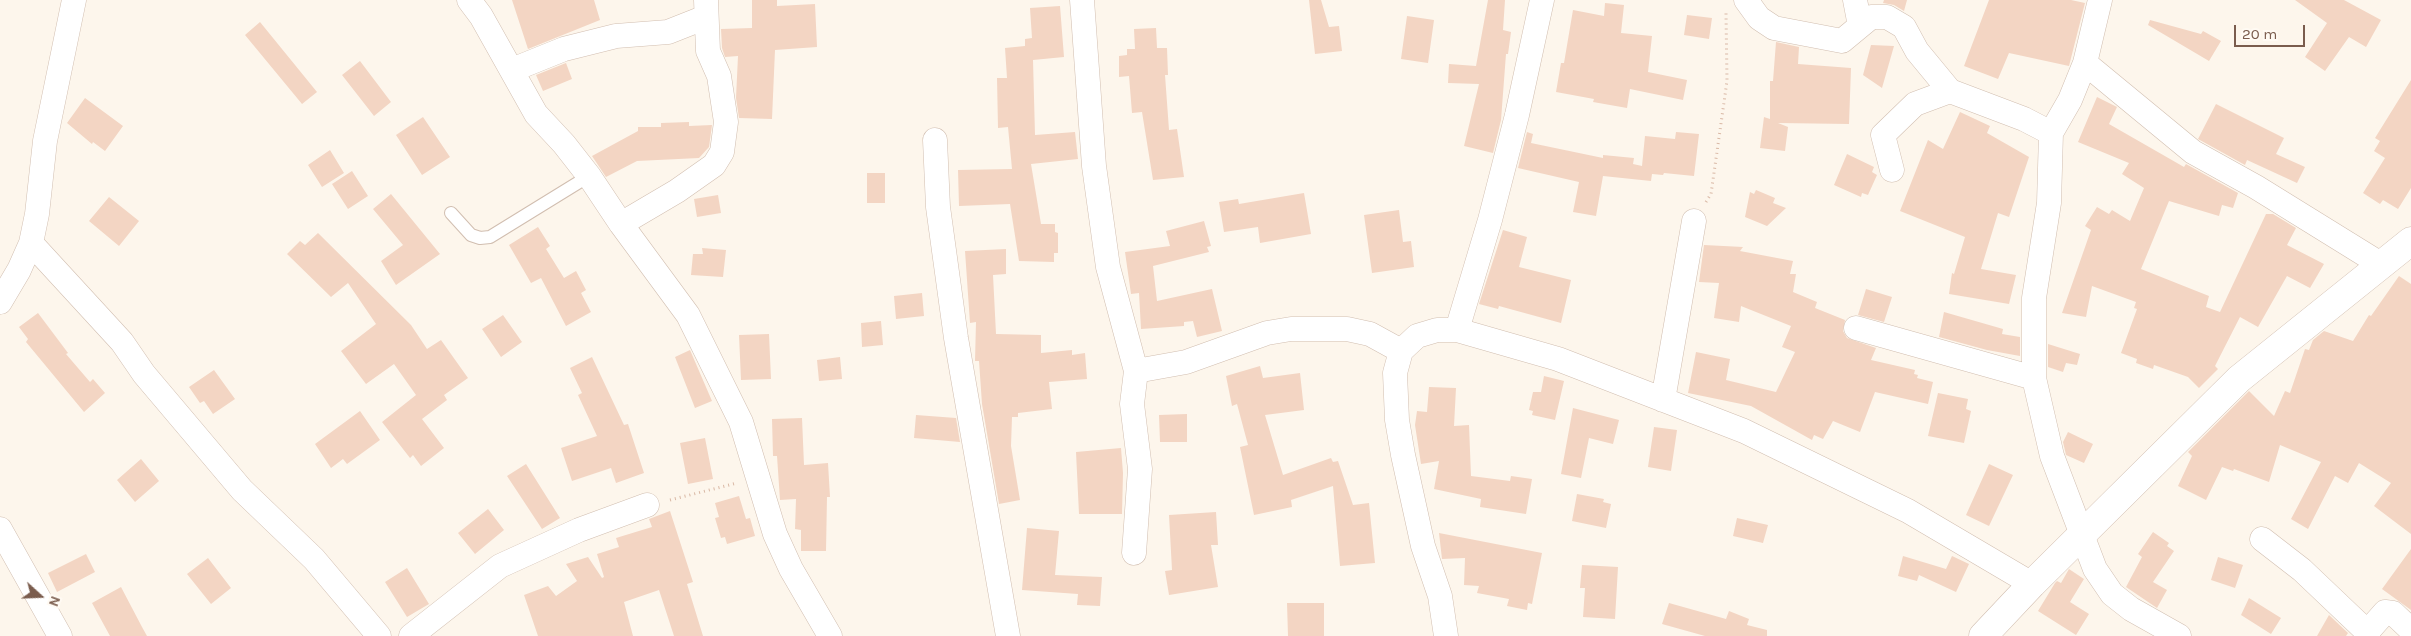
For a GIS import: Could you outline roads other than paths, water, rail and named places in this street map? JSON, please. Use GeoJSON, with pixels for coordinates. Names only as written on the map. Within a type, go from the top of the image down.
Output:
{"type":"FeatureCollection","features":[{"type":"Feature","properties":{"kind":"street"},"geometry":{"type":"LineString","coordinates":[[0,302],[19,270],[31,243],[38,214],[45,141],[74,0]]}},
{"type":"Feature","properties":{"kind":"street"},"geometry":{"type":"LineString","coordinates":[[469,0],[481,16],[536,114],[564,144],[589,176],[621,224],[688,315],[741,422],[757,479],[779,543],[791,569],[830,636]]}},
{"type":"Feature","properties":{"kind":"street"},"geometry":{"type":"LineString","coordinates":[[1082,0],[1094,166],[1108,267],[1136,371],[1132,404],[1140,469],[1134,553]]}},
{"type":"Feature","properties":{"kind":"street"},"geometry":{"type":"LineString","coordinates":[[1456,330],[1492,210],[1517,115],[1542,0]]}},
{"type":"Feature","properties":{"kind":"street"},"geometry":{"type":"LineString","coordinates":[[1855,0],[1860,26]]}},
{"type":"Feature","properties":{"kind":"street"},"geometry":{"type":"LineString","coordinates":[[2100,0],[2085,63],[2070,100],[2051,133],[2049,202],[2034,298],[2034,378],[2052,456],[2095,569],[2112,594],[2131,609],[2179,636]]}},
{"type":"Feature","properties":{"kind":"street"},"geometry":{"type":"LineString","coordinates":[[1736,4],[1774,28],[1842,41],[1853,34],[1871,17],[1887,17],[1904,27],[1917,51],[1950,91],[2024,119],[2051,133]]}},
{"type":"Feature","properties":{"kind":"street"},"geometry":{"type":"LineString","coordinates":[[512,70],[564,49],[616,36],[668,32],[706,8],[708,51],[719,76],[726,122],[722,152],[714,165],[677,191],[621,224]]}},
{"type":"Feature","properties":{"kind":"street"},"geometry":{"type":"LineString","coordinates":[[2085,63],[2193,152],[2256,186],[2382,264]]}},
{"type":"Feature","properties":{"kind":"street"},"geometry":{"type":"LineString","coordinates":[[1892,170],[1883,135],[1915,104],[1950,91]]}},
{"type":"Feature","properties":{"kind":"street"},"geometry":{"type":"LineString","coordinates":[[935,140],[938,207],[956,338],[1008,636]]}},
{"type":"Feature","properties":{"kind":"street"},"geometry":{"type":"LineString","coordinates":[[1663,400],[1694,221]]}},
{"type":"Feature","properties":{"kind":"street"},"geometry":{"type":"LineString","coordinates":[[1983,636],[2032,584],[2239,379],[2411,241]]}},
{"type":"Feature","properties":{"kind":"street"},"geometry":{"type":"LineString","coordinates":[[31,243],[122,342],[144,374],[242,490],[314,559],[379,636]]}},
{"type":"Feature","properties":{"kind":"street"},"geometry":{"type":"LineString","coordinates":[[1856,328],[2034,378]]}},
{"type":"Feature","properties":{"kind":"street"},"geometry":{"type":"LineString","coordinates":[[1136,371],[1186,362],[1267,333],[1291,329],[1347,329],[1370,334],[1401,351]]}},
{"type":"Feature","properties":{"kind":"street"},"geometry":{"type":"LineString","coordinates":[[1446,636],[1440,596],[1423,546],[1397,420],[1395,373],[1401,351],[1417,336],[1437,330],[1456,330],[1558,359],[1744,431],[1908,511],[2032,584]]}},
{"type":"Feature","properties":{"kind":"street"},"geometry":{"type":"LineString","coordinates":[[411,636],[500,566],[579,530],[647,505]]}},
{"type":"Feature","properties":{"kind":"street"},"geometry":{"type":"LineString","coordinates":[[0,529],[60,636]]}},
{"type":"Feature","properties":{"kind":"street"},"geometry":{"type":"LineString","coordinates":[[2262,539],[2302,570],[2363,628],[2370,629],[2386,612],[2394,613],[2411,630]]}},
{"type":"Feature","properties":{"kind":"lane"},"geometry":{"type":"LineString","coordinates":[[451,213],[471,235],[480,238],[490,237],[589,176]]}}]}
